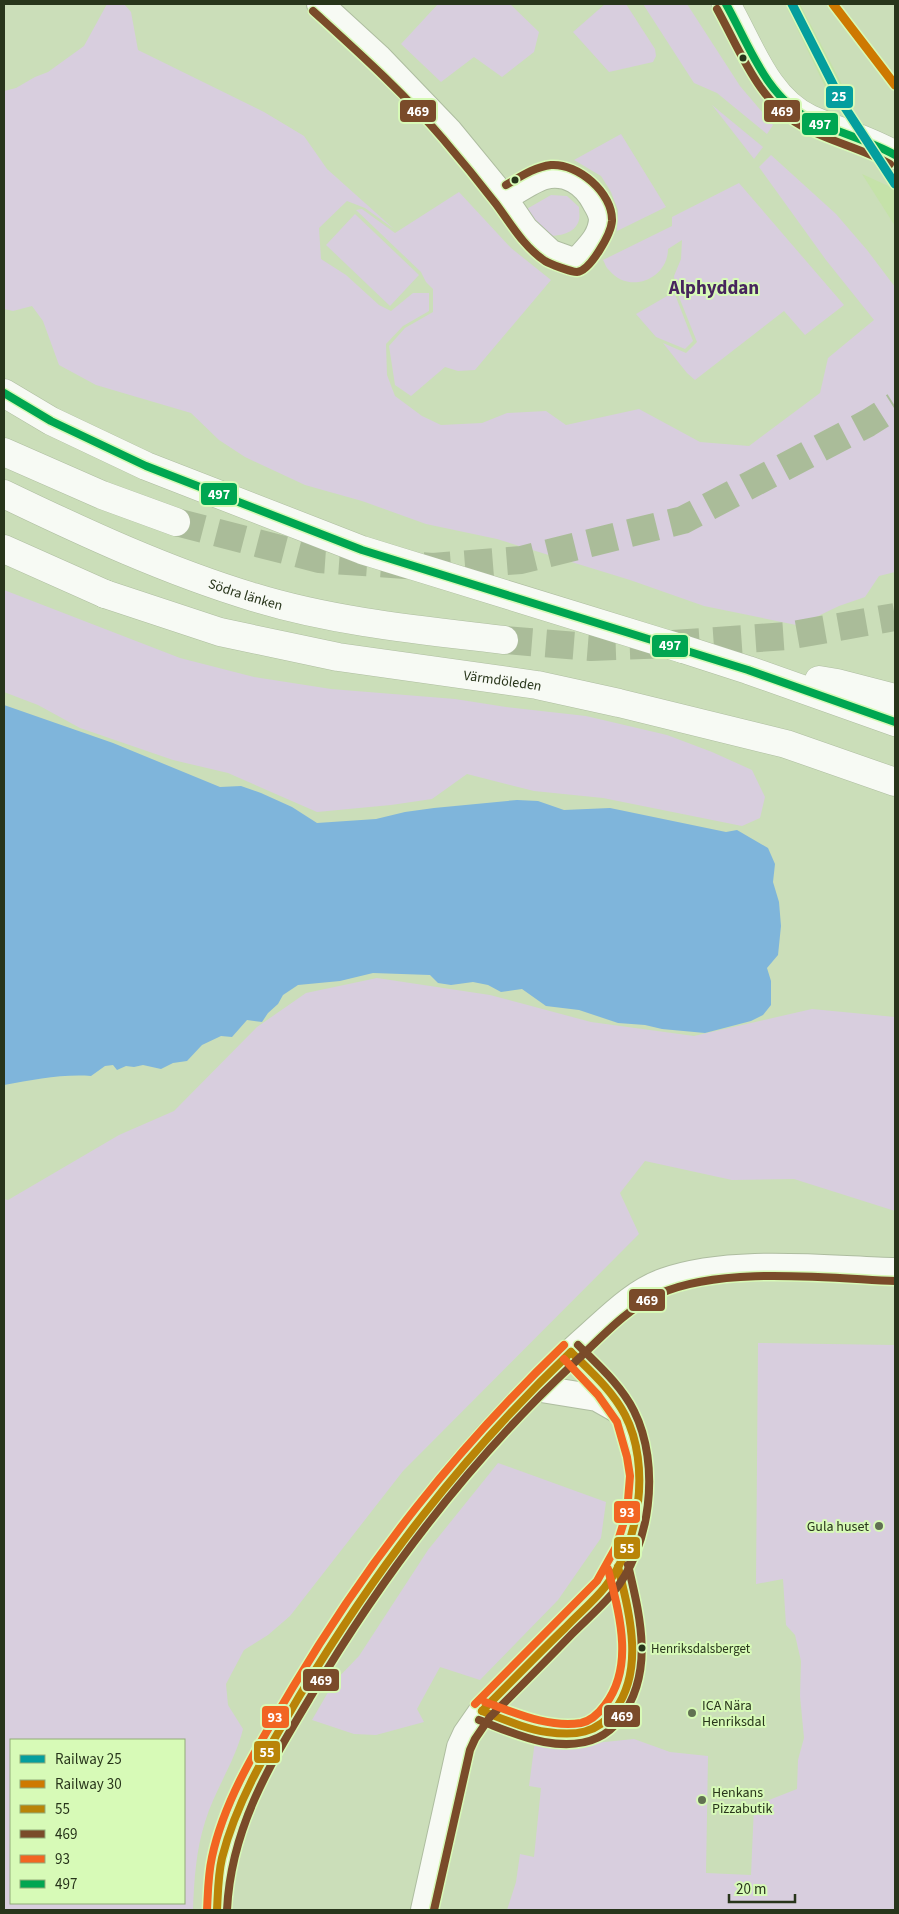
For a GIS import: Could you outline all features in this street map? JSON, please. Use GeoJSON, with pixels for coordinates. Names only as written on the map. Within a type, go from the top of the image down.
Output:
{"type":"FeatureCollection","features":[{"type":"Feature","properties":{"kind":"main road"},"geometry":{"type":"LineString","coordinates":[[726,4],[769,82],[788,104],[809,119],[871,142],[895,155]]}},
{"type":"Feature","properties":{"kind":"main road"},"geometry":{"type":"LineString","coordinates":[[4,392],[51,421],[146,466],[362,550],[683,649],[895,722]]}},
{"type":"Feature","properties":{"kind":"main road"},"geometry":{"type":"LineString","coordinates":[[4,452],[102,495],[176,522]]}},
{"type":"Feature","properties":{"kind":"main road","name":"Södra länken"},"geometry":{"type":"LineString","coordinates":[[4,494],[99,539],[198,579],[254,597],[315,613],[412,629],[504,640]]}},
{"type":"Feature","properties":{"kind":"main road","name":"Värmdöleden"},"geometry":{"type":"LineString","coordinates":[[4,549],[105,594],[220,632],[329,655],[537,685],[620,703],[786,744],[895,782]]}},
{"type":"Feature","properties":{"kind":"main road"},"geometry":{"type":"LineString","coordinates":[[748,670],[837,683],[895,698]]}},
{"type":"Feature","properties":{"kind":"street"},"geometry":{"type":"LineString","coordinates":[[320,4],[378,57],[449,131],[504,198]]}},
{"type":"Feature","properties":{"kind":"street"},"geometry":{"type":"LineString","coordinates":[[217,1910],[219,1873],[229,1836],[254,1778],[299,1697],[343,1626],[412,1527],[482,1442],[571,1352],[640,1293],[666,1281],[718,1269],[767,1268],[895,1272]]}},
{"type":"Feature","properties":{"kind":"street"},"geometry":{"type":"LineString","coordinates":[[424,1910],[460,1747],[466,1734],[482,1711],[605,1587],[618,1567],[635,1526],[640,1502],[641,1484],[638,1452],[625,1414],[606,1387],[571,1352]]}},
{"type":"Feature","properties":{"kind":"street"},"geometry":{"type":"LineString","coordinates":[[535,1388],[597,1398],[625,1414]]}},
{"type":"Feature","properties":{"kind":"shaded area"},"geometry":{"type":"Polygon","coordinates":[[[107,4],[124,4],[131,12],[138,50],[264,112],[304,136],[327,169],[394,229],[365,208],[347,201],[319,228],[321,259],[346,275],[379,305],[391,311],[413,293],[429,293],[429,311],[403,326],[386,344],[387,375],[395,396],[422,416],[441,425],[482,423],[507,413],[546,411],[566,425],[639,409],[700,442],[749,446],[820,393],[828,358],[874,320],[826,260],[759,167],[771,155],[836,214],[895,287],[895,572],[879,576],[865,597],[839,606],[814,618],[806,627],[704,606],[630,580],[497,539],[426,524],[362,501],[305,485],[245,457],[219,440],[191,413],[96,385],[59,365],[43,321],[32,306],[13,311],[4,309],[4,91],[16,88],[48,72],[84,46],[107,4]]]}},
{"type":"Feature","properties":{"kind":"shaded area"},"geometry":{"type":"Polygon","coordinates":[[[438,4],[510,4],[539,32],[534,52],[502,77],[474,57],[441,82],[401,44],[438,4]]]}},
{"type":"Feature","properties":{"kind":"shaded area"},"geometry":{"type":"Polygon","coordinates":[[[605,4],[626,4],[655,49],[656,56],[653,62],[609,72],[573,32],[605,4]]]}},
{"type":"Feature","properties":{"kind":"shaded area"},"geometry":{"type":"Polygon","coordinates":[[[643,4],[687,4],[740,86],[773,125],[767,134],[717,93],[694,83],[643,4]]]}},
{"type":"Feature","properties":{"kind":"shaded area"},"geometry":{"type":"Polygon","coordinates":[[[785,4],[800,4],[845,90],[832,101],[785,4]]]}},
{"type":"Feature","properties":{"kind":"shaded area"},"geometry":{"type":"Polygon","coordinates":[[[712,105],[763,147],[754,159],[712,105]]]}},
{"type":"Feature","properties":{"kind":"shaded area"},"geometry":{"type":"Polygon","coordinates":[[[621,134],[666,207],[617,231],[618,210],[611,192],[601,176],[574,160],[621,134]]]}},
{"type":"Feature","properties":{"kind":"shaded area"},"geometry":{"type":"Polygon","coordinates":[[[862,174],[895,189],[895,226],[862,174]]]}},
{"type":"Feature","properties":{"kind":"shaded area"},"geometry":{"type":"Polygon","coordinates":[[[739,183],[844,305],[805,335],[784,311],[695,380],[663,343],[686,353],[697,342],[677,292],[674,276],[681,259],[682,240],[668,249],[662,268],[646,280],[636,282],[617,278],[608,269],[603,260],[672,226],[672,217],[739,183]]]}},
{"type":"Feature","properties":{"kind":"shaded area"},"geometry":{"type":"Polygon","coordinates":[[[459,192],[511,248],[551,280],[475,370],[458,371],[445,367],[411,396],[395,385],[389,346],[405,328],[433,312],[433,289],[426,282],[421,272],[356,210],[362,209],[395,233],[459,192]]]}},
{"type":"Feature","properties":{"kind":"shaded area"},"geometry":{"type":"Polygon","coordinates":[[[551,195],[567,196],[579,207],[577,225],[561,235],[547,236],[525,210],[551,195]]]}},
{"type":"Feature","properties":{"kind":"shaded area"},"geometry":{"type":"Polygon","coordinates":[[[355,214],[419,275],[390,306],[326,245],[355,214]]]}},
{"type":"Feature","properties":{"kind":"shaded area"},"geometry":{"type":"Polygon","coordinates":[[[674,292],[693,341],[685,349],[656,337],[636,314],[674,292]]]}},
{"type":"Feature","properties":{"kind":"shaded area"},"geometry":{"type":"Polygon","coordinates":[[[4,590],[180,658],[254,677],[331,689],[455,699],[586,716],[667,735],[752,770],[765,797],[760,818],[742,826],[603,798],[534,791],[467,774],[432,799],[317,812],[228,773],[173,760],[80,728],[38,705],[4,692],[4,590]]]}},
{"type":"Feature","properties":{"kind":"shaded area"},"geometry":{"type":"Polygon","coordinates":[[[377,978],[490,995],[591,1022],[694,1036],[812,1009],[895,1017],[895,1211],[794,1179],[732,1180],[645,1161],[620,1193],[639,1234],[403,1471],[290,1616],[268,1635],[244,1650],[226,1684],[228,1705],[243,1729],[235,1753],[209,1810],[199,1843],[193,1910],[4,1910],[4,1199],[8,1200],[119,1135],[174,1111],[257,1027],[306,993],[377,978]]]}},
{"type":"Feature","properties":{"kind":"shaded area"},"geometry":{"type":"Polygon","coordinates":[[[758,1343],[895,1345],[895,1910],[507,1910],[516,1882],[520,1854],[534,1857],[541,1788],[529,1786],[535,1741],[565,1746],[634,1739],[670,1752],[708,1756],[706,1873],[751,1875],[754,1806],[797,1789],[798,1760],[804,1738],[800,1696],[801,1661],[795,1635],[786,1625],[783,1579],[756,1584],[758,1343]]]}},
{"type":"Feature","properties":{"kind":"shaded area"},"geometry":{"type":"Polygon","coordinates":[[[498,1463],[606,1502],[601,1538],[558,1600],[480,1680],[440,1667],[417,1709],[424,1722],[376,1735],[354,1734],[312,1720],[334,1682],[359,1656],[428,1550],[498,1463]]]}},
{"type":"Feature","properties":{"kind":"water"},"geometry":{"type":"Polygon","coordinates":[[[4,705],[113,743],[220,787],[241,786],[261,793],[292,807],[317,823],[376,819],[434,808],[517,800],[538,801],[564,810],[610,808],[726,832],[737,830],[768,848],[775,864],[773,882],[779,902],[781,926],[778,955],[767,968],[771,981],[771,1005],[763,1015],[751,1021],[705,1033],[618,1023],[579,1010],[546,1006],[522,989],[501,992],[488,985],[473,982],[451,985],[438,983],[430,975],[373,973],[340,981],[298,985],[283,995],[278,1004],[262,1022],[247,1020],[232,1037],[221,1036],[202,1045],[187,1061],[173,1063],[161,1069],[143,1065],[126,1066],[117,1070],[113,1065],[105,1066],[91,1076],[37,1079],[4,1085],[4,705]]]}},
{"type":"Feature","properties":{"kind":"tunnel"},"geometry":{"type":"LineString","coordinates":[[176,522],[319,559],[433,567],[521,560],[683,520],[868,423],[895,406]]}},
{"type":"Feature","properties":{"kind":"tunnel"},"geometry":{"type":"LineString","coordinates":[[504,640],[591,647],[673,644],[787,636],[895,617]]}},
{"type":"Feature","properties":{"kind":"rail line","name":"25"},"geometry":{"type":"LineString","coordinates":[[792,4],[844,106],[895,184]]}},
{"type":"Feature","properties":{"kind":"rail line","name":"30"},"geometry":{"type":"LineString","coordinates":[[833,4],[895,85]]}},
{"type":"Feature","properties":{"kind":"transit line","name":"497"},"geometry":{"type":"LineString","coordinates":[[726,4],[760,69],[782,98],[810,119],[895,155]]}},
{"type":"Feature","properties":{"kind":"transit line","name":"469"},"geometry":{"type":"LineString","coordinates":[[717,9],[753,76],[763,91],[789,118],[815,133],[890,164]]}},
{"type":"Feature","properties":{"kind":"transit line","name":"469"},"geometry":{"type":"LineString","coordinates":[[313,11],[413,105],[477,179],[530,249],[545,261],[570,271],[577,272],[582,270],[594,259],[604,243],[612,221],[611,210],[607,200],[592,182],[572,169],[551,165],[533,170],[506,185]]}},
{"type":"Feature","properties":{"kind":"transit line","name":"497"},"geometry":{"type":"LineString","coordinates":[[4,393],[51,421],[146,466],[362,550],[748,670],[895,722]]}},
{"type":"Feature","properties":{"kind":"transit line","name":"469"},"geometry":{"type":"LineString","coordinates":[[227,1910],[230,1880],[236,1852],[255,1798],[281,1747],[339,1651],[398,1563],[463,1480],[535,1401],[603,1335],[624,1316],[647,1300],[684,1285],[712,1280],[775,1276],[895,1281]]}},
{"type":"Feature","properties":{"kind":"transit line","name":"93"},"geometry":{"type":"LineString","coordinates":[[207,1910],[211,1864],[218,1834],[235,1790],[257,1748],[322,1640],[384,1550],[451,1465],[487,1424],[564,1345]]}},
{"type":"Feature","properties":{"kind":"transit line","name":"469"},"geometry":{"type":"LineString","coordinates":[[434,1910],[470,1750],[475,1739],[490,1717],[612,1594],[636,1554],[643,1530],[648,1506],[649,1481],[647,1456],[642,1432],[634,1411],[623,1393],[578,1345]]}},
{"type":"Feature","properties":{"kind":"transit line","name":"55"},"geometry":{"type":"LineString","coordinates":[[482,1711],[605,1587],[627,1549],[634,1527],[638,1504],[639,1480],[638,1457],[633,1435],[625,1415],[614,1397],[571,1352]]}},
{"type":"Feature","properties":{"kind":"transit line","name":"55"},"geometry":{"type":"LineString","coordinates":[[217,1910],[222,1858],[228,1836],[245,1794],[266,1753],[330,1647],[391,1557],[458,1472],[531,1391],[571,1352]]}},
{"type":"Feature","properties":{"kind":"transit line","name":"93"},"geometry":{"type":"LineString","coordinates":[[475,1704],[597,1581],[616,1547],[627,1512],[630,1476],[627,1457],[617,1422],[598,1395],[564,1359]]}},
{"type":"Feature","properties":{"kind":"transit line","name":"469"},"geometry":{"type":"LineString","coordinates":[[479,1720],[527,1738],[565,1744],[576,1744],[595,1739],[613,1727],[631,1701],[638,1683],[641,1664],[640,1624],[628,1565]]}},
{"type":"Feature","properties":{"kind":"transit line","name":"55"},"geometry":{"type":"LineString","coordinates":[[482,1711],[531,1729],[567,1734],[593,1729],[608,1718],[624,1694],[630,1677],[632,1659],[630,1621],[618,1567]]}},
{"type":"Feature","properties":{"kind":"transit line","name":"93"},"geometry":{"type":"LineString","coordinates":[[485,1702],[532,1719],[556,1723],[585,1722],[600,1711],[614,1690],[620,1673],[622,1656],[620,1621],[608,1569]]}},
{"type":"Feature","properties":{"kind":"place","name":"Gula huset"},"geometry":{"type":"Point","coordinates":[879,1526]}},
{"type":"Feature","properties":{"kind":"place","name":"Henriksdalsberget"},"geometry":{"type":"Point","coordinates":[642,1648]}},
{"type":"Feature","properties":{"kind":"place","name":"ICA Nära Henriksdal"},"geometry":{"type":"Point","coordinates":[692,1713]}},
{"type":"Feature","properties":{"kind":"place","name":"Henkans Pizzabutik"},"geometry":{"type":"Point","coordinates":[702,1800]}},
{"type":"Feature","properties":{"kind":"district","name":"Alphyddan"},"geometry":{"type":"Point","coordinates":[714,287]}}]}
